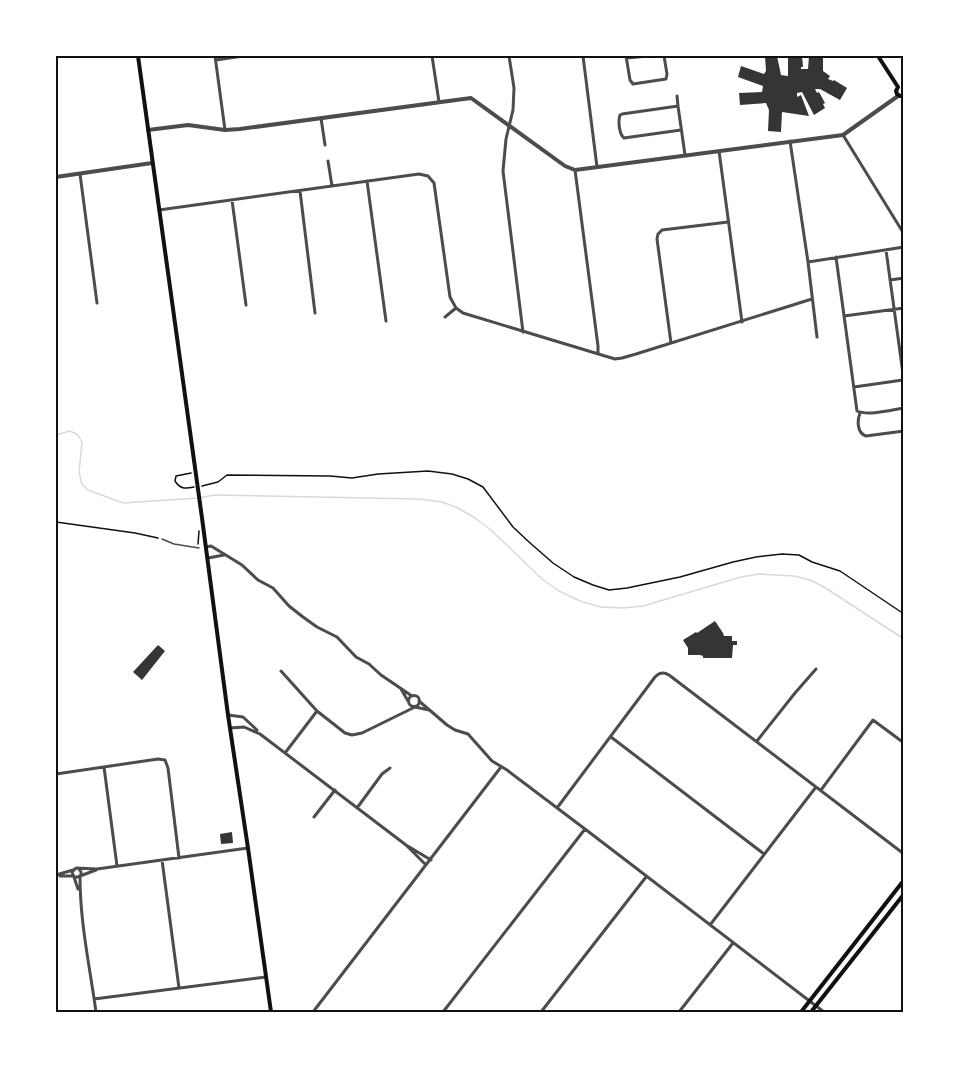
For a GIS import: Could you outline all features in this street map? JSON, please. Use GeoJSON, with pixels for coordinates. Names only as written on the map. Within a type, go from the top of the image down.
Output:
{"type":"FeatureCollection","features":[{"type":"Feature","properties":{"kind":"main road"},"geometry":{"type":"LineString","coordinates":[[138,56],[197,481],[200,520],[208,558],[271,1012]]}},
{"type":"Feature","properties":{"kind":"main road"},"geometry":{"type":"LineString","coordinates":[[878,56],[901,88],[896,91],[898,96],[903,96]]}},
{"type":"Feature","properties":{"kind":"main road"},"geometry":{"type":"LineString","coordinates":[[801,1012],[903,880]]}},
{"type":"Feature","properties":{"kind":"main road"},"geometry":{"type":"LineString","coordinates":[[811,1012],[903,894]]}},
{"type":"Feature","properties":{"kind":"street"},"geometry":{"type":"LineString","coordinates":[[225,130],[216,58],[243,56]]}},
{"type":"Feature","properties":{"kind":"street"},"geometry":{"type":"LineString","coordinates":[[432,56],[439,102]]}},
{"type":"Feature","properties":{"kind":"street"},"geometry":{"type":"LineString","coordinates":[[509,56],[514,88],[513,110],[506,139],[503,171],[523,332]]}},
{"type":"Feature","properties":{"kind":"street"},"geometry":{"type":"LineString","coordinates":[[583,56],[597,167]]}},
{"type":"Feature","properties":{"kind":"street"},"geometry":{"type":"LineString","coordinates":[[648,56],[627,57],[630,80],[633,84],[666,79],[664,56]]}},
{"type":"Feature","properties":{"kind":"street"},"geometry":{"type":"LineString","coordinates":[[677,96],[685,155]]}},
{"type":"Feature","properties":{"kind":"street"},"geometry":{"type":"LineString","coordinates":[[148,130],[188,125],[225,130],[240,129],[471,98],[565,166],[575,170],[843,135],[898,96]]}},
{"type":"Feature","properties":{"kind":"street"},"geometry":{"type":"LineString","coordinates":[[678,106],[622,114],[619,119],[621,134],[624,138],[681,130]]}},
{"type":"Feature","properties":{"kind":"street"},"geometry":{"type":"LineString","coordinates":[[321,118],[325,145]]}},
{"type":"Feature","properties":{"kind":"street"},"geometry":{"type":"LineString","coordinates":[[843,135],[903,234]]}},
{"type":"Feature","properties":{"kind":"street"},"geometry":{"type":"LineString","coordinates":[[790,141],[817,337]]}},
{"type":"Feature","properties":{"kind":"street"},"geometry":{"type":"LineString","coordinates":[[718,151],[742,322]]}},
{"type":"Feature","properties":{"kind":"street"},"geometry":{"type":"LineString","coordinates":[[328,161],[332,186]]}},
{"type":"Feature","properties":{"kind":"street"},"geometry":{"type":"LineString","coordinates":[[56,177],[152,163]]}},
{"type":"Feature","properties":{"kind":"street"},"geometry":{"type":"LineString","coordinates":[[575,170],[598,354]]}},
{"type":"Feature","properties":{"kind":"street"},"geometry":{"type":"LineString","coordinates":[[80,173],[97,303]]}},
{"type":"Feature","properties":{"kind":"street"},"geometry":{"type":"LineString","coordinates":[[159,210],[419,174],[428,176],[434,183],[450,297],[456,308],[463,314],[620,359],[812,299]]}},
{"type":"Feature","properties":{"kind":"street"},"geometry":{"type":"LineString","coordinates":[[367,181],[386,321]]}},
{"type":"Feature","properties":{"kind":"street"},"geometry":{"type":"LineString","coordinates":[[300,191],[315,313]]}},
{"type":"Feature","properties":{"kind":"street"},"geometry":{"type":"LineString","coordinates":[[232,200],[246,306]]}},
{"type":"Feature","properties":{"kind":"street"},"geometry":{"type":"LineString","coordinates":[[671,344],[658,234],[662,230],[728,222]]}},
{"type":"Feature","properties":{"kind":"street"},"geometry":{"type":"LineString","coordinates":[[808,262],[903,247]]}},
{"type":"Feature","properties":{"kind":"street"},"geometry":{"type":"LineString","coordinates":[[854,387],[903,380],[886,250]]}},
{"type":"Feature","properties":{"kind":"street"},"geometry":{"type":"LineString","coordinates":[[836,257],[856,408],[860,413]]}},
{"type":"Feature","properties":{"kind":"street"},"geometry":{"type":"LineString","coordinates":[[890,280],[903,278]]}},
{"type":"Feature","properties":{"kind":"street"},"geometry":{"type":"LineString","coordinates":[[445,317],[456,308]]}},
{"type":"Feature","properties":{"kind":"street"},"geometry":{"type":"LineString","coordinates":[[844,316],[903,308]]}},
{"type":"Feature","properties":{"kind":"street"},"geometry":{"type":"LineString","coordinates":[[860,413],[903,408]]}},
{"type":"Feature","properties":{"kind":"street"},"geometry":{"type":"LineString","coordinates":[[860,413],[858,418],[862,435],[903,431]]}},
{"type":"Feature","properties":{"kind":"street"},"geometry":{"type":"LineString","coordinates":[[206,547],[211,546],[242,565],[258,580],[273,588],[303,617],[338,637],[356,657],[412,696],[417,697],[447,726],[468,734],[487,757],[824,1012]]}},
{"type":"Feature","properties":{"kind":"street"},"geometry":{"type":"LineString","coordinates":[[208,558],[224,555]]}},
{"type":"Feature","properties":{"kind":"street"},"geometry":{"type":"LineString","coordinates":[[757,741],[816,669]]}},
{"type":"Feature","properties":{"kind":"street"},"geometry":{"type":"LineString","coordinates":[[281,671],[317,711],[345,733],[352,735],[362,733],[415,707],[419,701]]}},
{"type":"Feature","properties":{"kind":"street"},"geometry":{"type":"LineString","coordinates":[[556,808],[656,677],[666,673],[903,854]]}},
{"type":"Feature","properties":{"kind":"street"},"geometry":{"type":"LineString","coordinates":[[400,688],[411,706],[430,711]]}},
{"type":"Feature","properties":{"kind":"street"},"geometry":{"type":"LineString","coordinates":[[400,714],[412,696]]}},
{"type":"Feature","properties":{"kind":"street"},"geometry":{"type":"LineString","coordinates":[[285,753],[317,711]]}},
{"type":"Feature","properties":{"kind":"street"},"geometry":{"type":"LineString","coordinates":[[228,715],[243,717],[260,734],[357,808],[406,845],[431,860]]}},
{"type":"Feature","properties":{"kind":"street"},"geometry":{"type":"LineString","coordinates":[[821,790],[873,720],[903,743]]}},
{"type":"Feature","properties":{"kind":"street"},"geometry":{"type":"LineString","coordinates":[[230,728],[244,727],[260,734]]}},
{"type":"Feature","properties":{"kind":"street"},"geometry":{"type":"LineString","coordinates":[[610,736],[764,854]]}},
{"type":"Feature","properties":{"kind":"street"},"geometry":{"type":"LineString","coordinates":[[56,774],[158,759],[165,760],[168,768],[179,858]]}},
{"type":"Feature","properties":{"kind":"street"},"geometry":{"type":"LineString","coordinates":[[104,766],[117,866]]}},
{"type":"Feature","properties":{"kind":"street"},"geometry":{"type":"LineString","coordinates":[[314,1012],[501,767]]}},
{"type":"Feature","properties":{"kind":"street"},"geometry":{"type":"LineString","coordinates":[[357,808],[382,774],[390,768]]}},
{"type":"Feature","properties":{"kind":"street"},"geometry":{"type":"LineString","coordinates":[[710,925],[816,787]]}},
{"type":"Feature","properties":{"kind":"street"},"geometry":{"type":"LineString","coordinates":[[314,817],[335,790]]}},
{"type":"Feature","properties":{"kind":"street"},"geometry":{"type":"LineString","coordinates":[[443,1012],[585,829]]}},
{"type":"Feature","properties":{"kind":"street"},"geometry":{"type":"LineString","coordinates":[[406,845],[426,865]]}},
{"type":"Feature","properties":{"kind":"street"},"geometry":{"type":"LineString","coordinates":[[56,875],[76,868],[98,869],[248,848]]}},
{"type":"Feature","properties":{"kind":"street"},"geometry":{"type":"LineString","coordinates":[[162,860],[179,988]]}},
{"type":"Feature","properties":{"kind":"street"},"geometry":{"type":"LineString","coordinates":[[79,869],[81,872],[80,894],[96,1012]]}},
{"type":"Feature","properties":{"kind":"street"},"geometry":{"type":"LineString","coordinates":[[56,875],[80,876],[98,869]]}},
{"type":"Feature","properties":{"kind":"street"},"geometry":{"type":"LineString","coordinates":[[73,870],[72,874],[80,894]]}},
{"type":"Feature","properties":{"kind":"street"},"geometry":{"type":"LineString","coordinates":[[541,1012],[646,877]]}},
{"type":"Feature","properties":{"kind":"street"},"geometry":{"type":"LineString","coordinates":[[679,1012],[732,943]]}},
{"type":"Feature","properties":{"kind":"street"},"geometry":{"type":"LineString","coordinates":[[94,999],[266,977]]}},
{"type":"Feature","properties":{"kind":"lane"},"geometry":{"type":"LineString","coordinates":[[162,539],[174,544],[199,548]]}},
{"type":"Feature","properties":{"kind":"path"},"geometry":{"type":"LineString","coordinates":[[227,476],[352,478],[429,471],[452,474],[483,487],[513,527],[574,578],[609,590],[680,577],[756,557],[798,555],[840,571],[903,614]]}},
{"type":"Feature","properties":{"kind":"path"},"geometry":{"type":"LineString","coordinates":[[199,548],[197,536],[200,520]]}},
{"type":"Feature","properties":{"kind":"path"},"geometry":{"type":"LineString","coordinates":[[56,522],[162,539]]}},
{"type":"Feature","properties":{"kind":"building"},"geometry":{"type":"Polygon","coordinates":[[[765,56],[777,56],[781,75],[788,76],[788,56],[802,56],[803,67],[801,69],[808,69],[809,56],[823,56],[823,71],[830,76],[828,79],[847,88],[840,100],[820,89],[815,89],[825,103],[823,104],[825,108],[814,115],[802,92],[797,93],[797,97],[801,95],[809,116],[782,112],[781,132],[768,131],[769,110],[766,103],[740,105],[739,93],[762,92],[763,86],[738,77],[741,66],[764,74],[766,71],[765,56]]]}},
{"type":"Feature","properties":{"kind":"building"},"geometry":{"type":"Polygon","coordinates":[[[715,621],[724,636],[732,636],[732,641],[737,641],[737,645],[733,645],[732,658],[703,658],[700,655],[688,655],[688,648],[683,640],[715,621]]]}},
{"type":"Feature","properties":{"kind":"building"},"geometry":{"type":"Polygon","coordinates":[[[158,645],[165,651],[142,680],[133,672],[158,645]]]}},
{"type":"Feature","properties":{"kind":"building"},"geometry":{"type":"Polygon","coordinates":[[[232,832],[233,843],[221,844],[220,834],[232,832]]]}},
{"type":"Feature","properties":{"kind":"waterway"},"geometry":{"type":"LineString","coordinates":[[56,435],[70,431],[78,435],[82,442],[79,472],[82,484],[88,490],[123,503],[215,495],[419,499],[442,502],[475,518],[491,530],[542,579],[559,591],[580,601],[601,607],[643,606],[741,577],[759,574],[794,576],[824,587],[904,639]]}}]}
